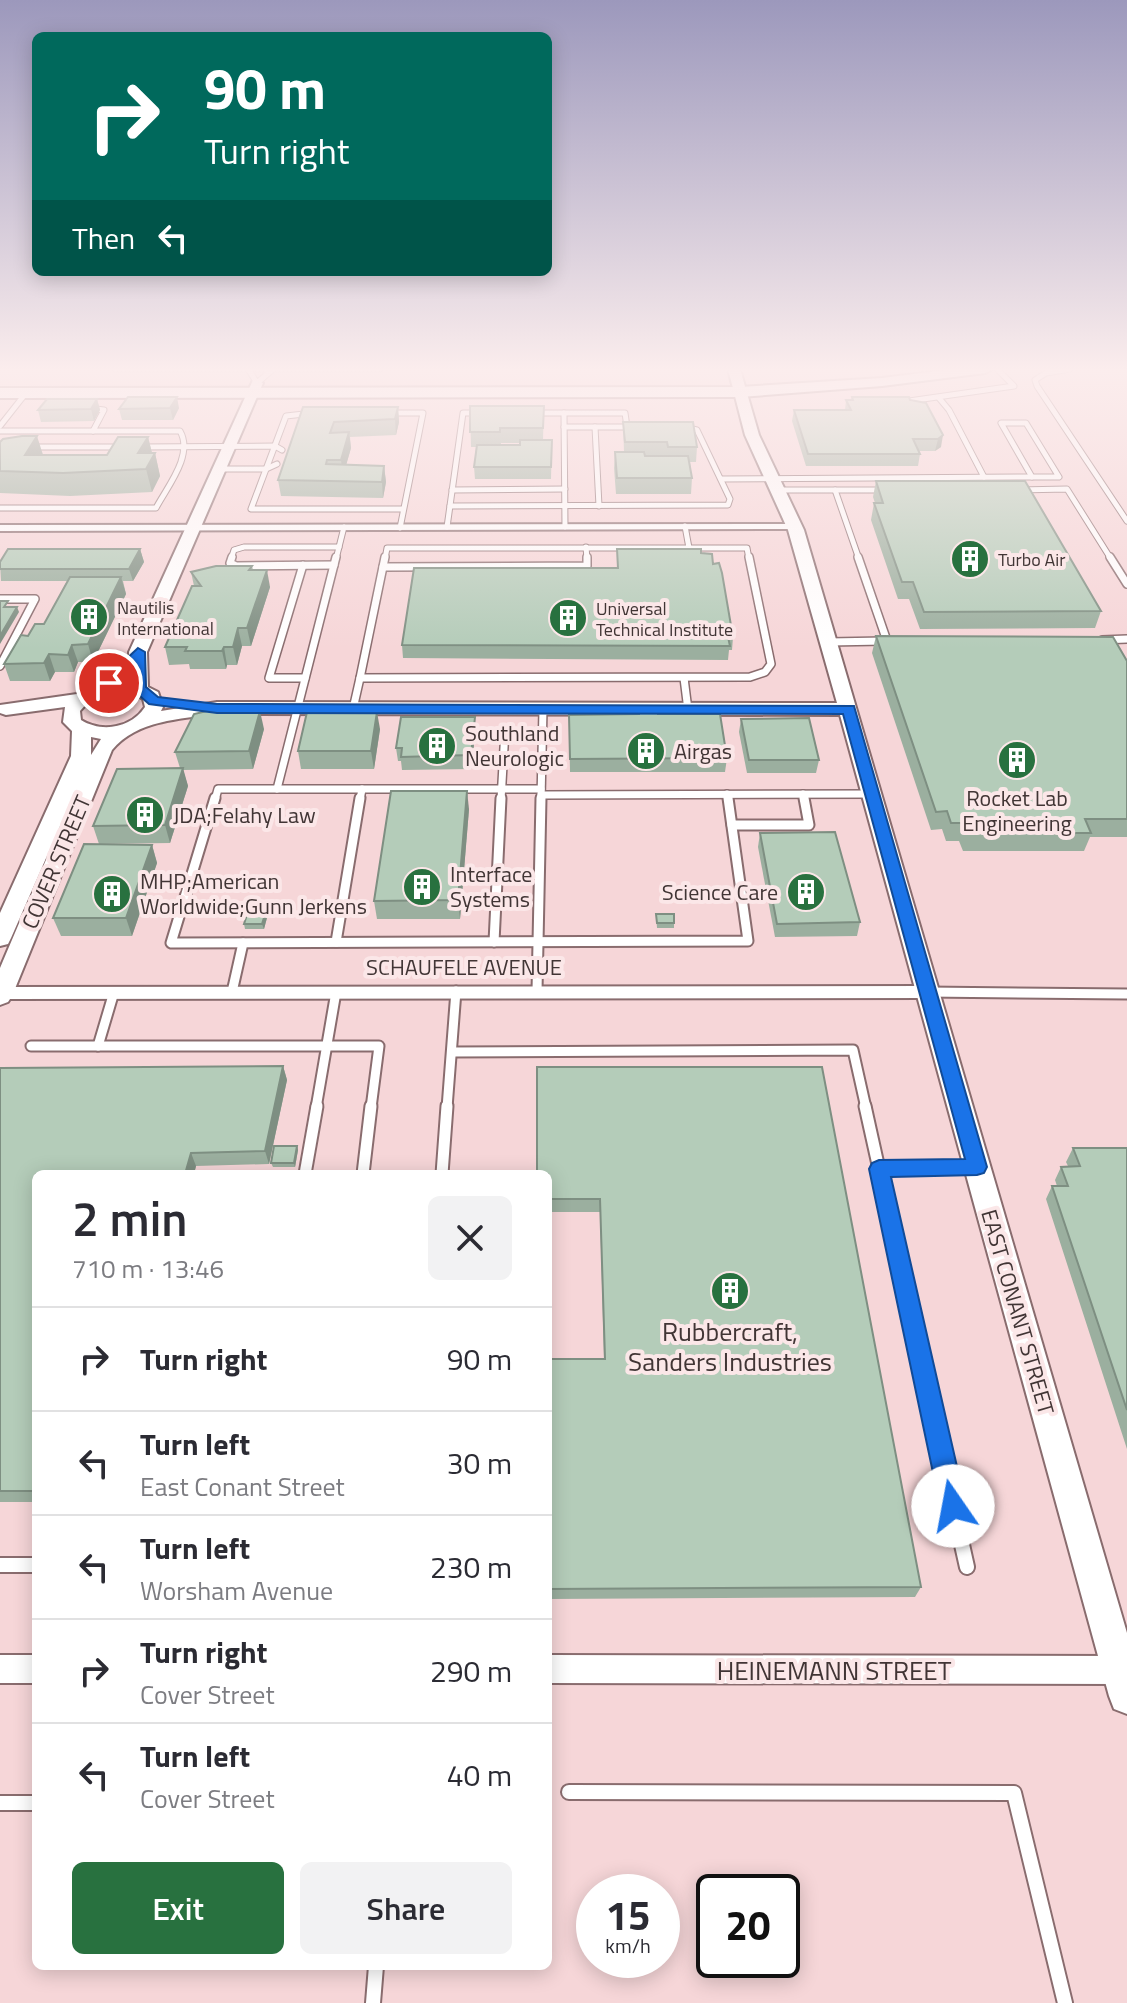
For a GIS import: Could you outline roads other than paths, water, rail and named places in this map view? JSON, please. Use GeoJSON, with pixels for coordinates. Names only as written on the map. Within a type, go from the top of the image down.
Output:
{"type":"FeatureCollection","features":[{"type":"Feature","properties":{"kind":"street"},"geometry":{"type":"LineString","coordinates":[[3,709],[81,699],[105,689],[138,652],[221,462]]}},
{"type":"Feature","properties":{"kind":"street","name":"EAST CONANT STREET"},"geometry":{"type":"LineString","coordinates":[[765,462],[794,526],[849,709],[927,992],[1125,1679]]}},
{"type":"Feature","properties":{"kind":"street"},"geometry":{"type":"LineString","coordinates":[[0,528],[794,526]]}},
{"type":"Feature","properties":{"kind":"street"},"geometry":{"type":"LineString","coordinates":[[138,652],[151,713],[146,719]]}},
{"type":"Feature","properties":{"kind":"street"},"geometry":{"type":"LineString","coordinates":[[105,689],[217,708]]}},
{"type":"Feature","properties":{"kind":"street","name":"COVER STREET"},"geometry":{"type":"LineString","coordinates":[[0,938],[81,756],[71,711],[81,699]]}},
{"type":"Feature","properties":{"kind":"street"},"geometry":{"type":"LineString","coordinates":[[3,709],[76,723],[92,732],[118,731],[146,719],[217,708],[849,709]]}},
{"type":"Feature","properties":{"kind":"street","name":"COVER STREET"},"geometry":{"type":"LineString","coordinates":[[1,994],[103,749],[118,731]]}},
{"type":"Feature","properties":{"kind":"street","name":"SCHAUFELE AVENUE"},"geometry":{"type":"LineString","coordinates":[[1,994],[927,992]]}},
{"type":"Feature","properties":{"kind":"street"},"geometry":{"type":"LineString","coordinates":[[0,1669],[32,1669]]}},
{"type":"Feature","properties":{"kind":"street","name":"HEINEMANN STREET"},"geometry":{"type":"LineString","coordinates":[[552,1669],[1125,1679]]}},
{"type":"Feature","properties":{"kind":"lane"},"geometry":{"type":"LineString","coordinates":[[0,508],[156,508],[179,462]]}},
{"type":"Feature","properties":{"kind":"lane"},"geometry":{"type":"LineString","coordinates":[[269,462],[251,509],[403,509]]}},
{"type":"Feature","properties":{"kind":"lane"},"geometry":{"type":"LineString","coordinates":[[400,528],[413,462]]}},
{"type":"Feature","properties":{"kind":"lane"},"geometry":{"type":"LineString","coordinates":[[447,527],[456,462]]}},
{"type":"Feature","properties":{"kind":"lane"},"geometry":{"type":"LineString","coordinates":[[565,462],[565,527]]}},
{"type":"Feature","properties":{"kind":"lane"},"geometry":{"type":"LineString","coordinates":[[597,462],[599,506]]}},
{"type":"Feature","properties":{"kind":"lane"},"geometry":{"type":"LineString","coordinates":[[450,506],[728,505],[730,499],[713,462]]}},
{"type":"Feature","properties":{"kind":"lane"},"geometry":{"type":"LineString","coordinates":[[976,462],[984,477]]}},
{"type":"Feature","properties":{"kind":"lane"},"geometry":{"type":"LineString","coordinates":[[1023,462],[1032,477]]}},
{"type":"Feature","properties":{"kind":"lane"},"geometry":{"type":"LineString","coordinates":[[775,484],[1059,477],[1050,462]]}},
{"type":"Feature","properties":{"kind":"lane"},"geometry":{"type":"LineString","coordinates":[[1088,462],[1127,521]]}},
{"type":"Feature","properties":{"kind":"lane"},"geometry":{"type":"LineString","coordinates":[[218,469],[266,469],[277,464]]}},
{"type":"Feature","properties":{"kind":"lane"},"geometry":{"type":"LineString","coordinates":[[721,479],[835,490],[897,490]]}},
{"type":"Feature","properties":{"kind":"lane"},"geometry":{"type":"LineString","coordinates":[[452,490],[565,489]]}},
{"type":"Feature","properties":{"kind":"lane"},"geometry":{"type":"LineString","coordinates":[[1005,490],[1067,489],[1127,584]]}},
{"type":"Feature","properties":{"kind":"lane"},"geometry":{"type":"LineString","coordinates":[[835,490],[887,641]]}},
{"type":"Feature","properties":{"kind":"lane"},"geometry":{"type":"LineString","coordinates":[[685,526],[689,548]]}},
{"type":"Feature","properties":{"kind":"lane"},"geometry":{"type":"LineString","coordinates":[[277,789],[344,527]]}},
{"type":"Feature","properties":{"kind":"lane"},"geometry":{"type":"LineString","coordinates":[[334,565],[236,566],[230,563],[234,550],[244,547],[339,547]]}},
{"type":"Feature","properties":{"kind":"lane"},"geometry":{"type":"LineString","coordinates":[[383,567],[587,566],[586,547]]}},
{"type":"Feature","properties":{"kind":"lane"},"geometry":{"type":"LineString","coordinates":[[353,709],[387,548],[747,548],[771,664],[765,672],[750,677],[360,678]]}},
{"type":"Feature","properties":{"kind":"lane"},"geometry":{"type":"LineString","coordinates":[[303,565],[269,678],[305,678]]}},
{"type":"Feature","properties":{"kind":"lane"},"geometry":{"type":"LineString","coordinates":[[0,599],[35,599],[0,666]]}},
{"type":"Feature","properties":{"kind":"lane"},"geometry":{"type":"LineString","coordinates":[[1095,640],[1127,639]]}},
{"type":"Feature","properties":{"kind":"lane"},"geometry":{"type":"LineString","coordinates":[[829,642],[903,641]]}},
{"type":"Feature","properties":{"kind":"lane"},"geometry":{"type":"LineString","coordinates":[[684,678],[688,710]]}},
{"type":"Feature","properties":{"kind":"lane"},"geometry":{"type":"LineString","coordinates":[[537,991],[543,709]]}},
{"type":"Feature","properties":{"kind":"lane"},"geometry":{"type":"LineString","coordinates":[[494,942],[505,730]]}},
{"type":"Feature","properties":{"kind":"lane"},"geometry":{"type":"LineString","coordinates":[[727,794],[748,941],[171,943],[218,789],[874,794]]}},
{"type":"Feature","properties":{"kind":"lane"},"geometry":{"type":"LineString","coordinates":[[336,942],[362,789]]}},
{"type":"Feature","properties":{"kind":"lane"},"geometry":{"type":"LineString","coordinates":[[732,825],[809,825],[803,794]]}},
{"type":"Feature","properties":{"kind":"lane"},"geometry":{"type":"LineString","coordinates":[[232,992],[243,943]]}},
{"type":"Feature","properties":{"kind":"lane"},"geometry":{"type":"LineString","coordinates":[[442,1170],[456,991]]}},
{"type":"Feature","properties":{"kind":"lane"},"geometry":{"type":"LineString","coordinates":[[98,1046],[114,992]]}},
{"type":"Feature","properties":{"kind":"lane"},"geometry":{"type":"LineString","coordinates":[[306,1170],[336,992]]}},
{"type":"Feature","properties":{"kind":"lane"},"geometry":{"type":"LineString","coordinates":[[927,992],[1127,994]]}},
{"type":"Feature","properties":{"kind":"lane"},"geometry":{"type":"LineString","coordinates":[[31,1046],[379,1046],[364,1170]]}},
{"type":"Feature","properties":{"kind":"lane"},"geometry":{"type":"LineString","coordinates":[[452,1052],[853,1050],[967,1567]]}},
{"type":"Feature","properties":{"kind":"lane"},"geometry":{"type":"LineString","coordinates":[[879,1169],[977,1167]]}},
{"type":"Feature","properties":{"kind":"lane"},"geometry":{"type":"LineString","coordinates":[[0,1565],[32,1565]]}},
{"type":"Feature","properties":{"kind":"lane"},"geometry":{"type":"LineString","coordinates":[[569,1792],[1014,1793],[1065,2003]]}},
{"type":"Feature","properties":{"kind":"lane"},"geometry":{"type":"LineString","coordinates":[[0,1803],[32,1803]]}},
{"type":"Feature","properties":{"kind":"lane"},"geometry":{"type":"LineString","coordinates":[[373,2003],[376,1970]]}},
{"type":"Feature","properties":{"kind":"place","name":"Turbo Air"},"geometry":{"type":"Point","coordinates":[970,559]}},
{"type":"Feature","properties":{"kind":"place","name":"Nautilis International"},"geometry":{"type":"Point","coordinates":[89,617]}},
{"type":"Feature","properties":{"kind":"place","name":"Universal Technical Institute"},"geometry":{"type":"Point","coordinates":[568,618]}},
{"type":"Feature","properties":{"kind":"place","name":"Southland Neurologic"},"geometry":{"type":"Point","coordinates":[437,746]}},
{"type":"Feature","properties":{"kind":"place","name":"Airgas"},"geometry":{"type":"Point","coordinates":[646,751]}},
{"type":"Feature","properties":{"kind":"place","name":"Rocket Lab Engineering"},"geometry":{"type":"Point","coordinates":[1017,760]}},
{"type":"Feature","properties":{"kind":"place","name":"JDA;Felahy Law"},"geometry":{"type":"Point","coordinates":[145,815]}},
{"type":"Feature","properties":{"kind":"place","name":"Interface Systems"},"geometry":{"type":"Point","coordinates":[422,887]}},
{"type":"Feature","properties":{"kind":"place","name":"Science Care"},"geometry":{"type":"Point","coordinates":[806,892]}},
{"type":"Feature","properties":{"kind":"place","name":"MHP;American Worldwide;Gunn Jerkens"},"geometry":{"type":"Point","coordinates":[112,894]}},
{"type":"Feature","properties":{"kind":"place","name":"Rubbercraft, Sanders Industries"},"geometry":{"type":"Point","coordinates":[730,1291]}}]}
